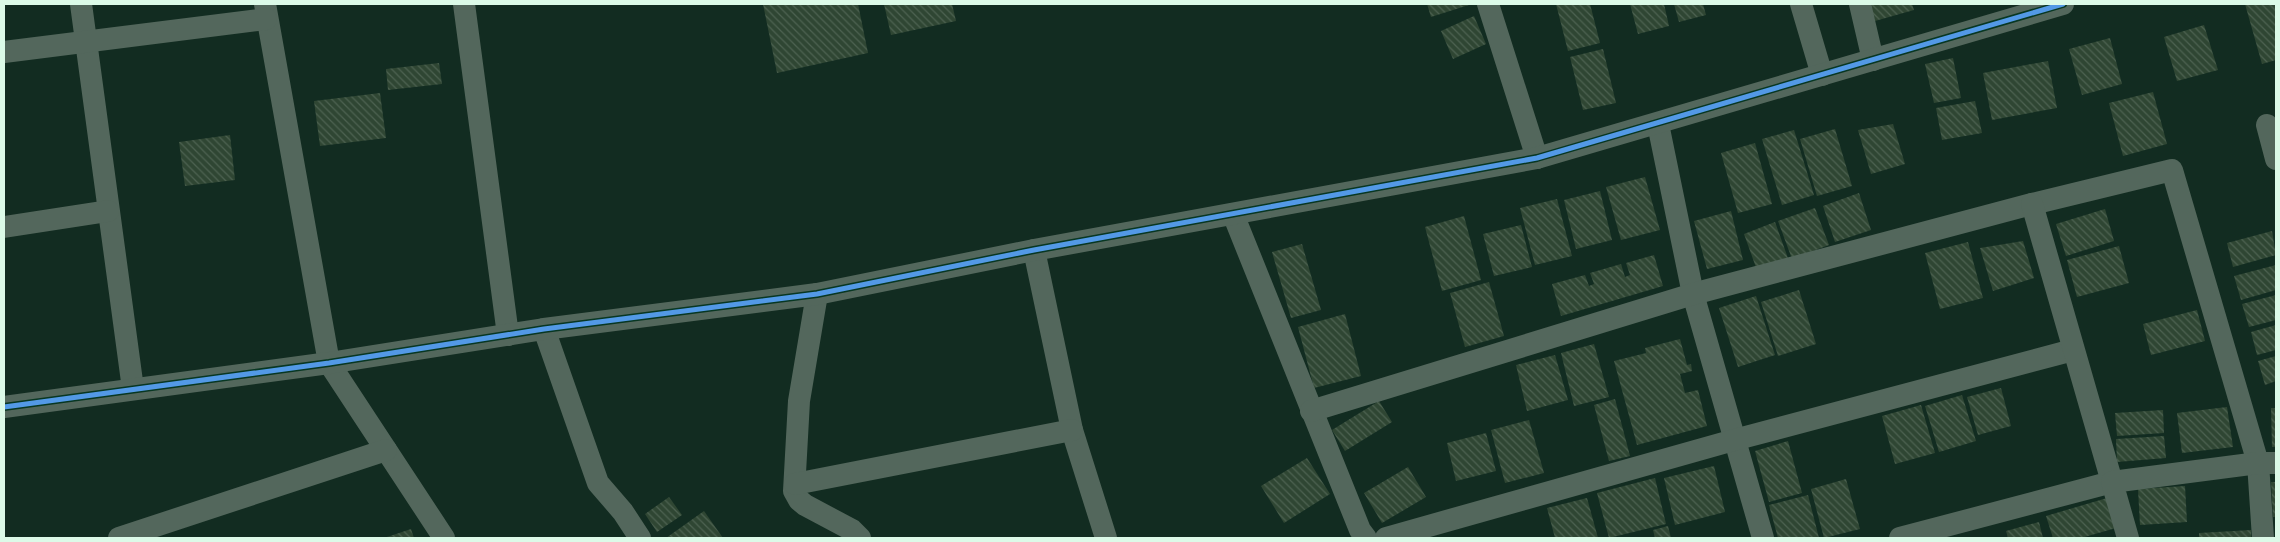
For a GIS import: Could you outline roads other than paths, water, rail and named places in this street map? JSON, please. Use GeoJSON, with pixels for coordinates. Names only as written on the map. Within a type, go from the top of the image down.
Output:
{"type":"FeatureCollection","features":[{"type":"Feature","properties":{"kind":"street"},"geometry":{"type":"LineString","coordinates":[[81,4],[84,41],[133,389]]}},
{"type":"Feature","properties":{"kind":"street"},"geometry":{"type":"LineString","coordinates":[[464,4],[508,335]]}},
{"type":"Feature","properties":{"kind":"street"},"geometry":{"type":"LineString","coordinates":[[1488,4],[1537,158]]}},
{"type":"Feature","properties":{"kind":"street"},"geometry":{"type":"LineString","coordinates":[[1800,4],[1822,75]]}},
{"type":"Feature","properties":{"kind":"street"},"geometry":{"type":"LineString","coordinates":[[1860,4],[1873,60]]}},
{"type":"Feature","properties":{"kind":"street"},"geometry":{"type":"LineString","coordinates":[[4,407],[329,362],[544,329],[817,294],[1034,250],[1537,158],[2063,4]]}},
{"type":"Feature","properties":{"kind":"street"},"geometry":{"type":"LineString","coordinates":[[4,52],[84,41],[165,33],[266,11],[329,362],[444,538]]}},
{"type":"Feature","properties":{"kind":"street"},"geometry":{"type":"LineString","coordinates":[[1658,124],[1692,294],[1762,538]]}},
{"type":"Feature","properties":{"kind":"street"},"geometry":{"type":"LineString","coordinates":[[2267,125],[2276,159]]}},
{"type":"Feature","properties":{"kind":"street"},"geometry":{"type":"LineString","coordinates":[[1311,411],[1692,294],[2032,204],[2172,170],[2267,463],[2263,538]]}},
{"type":"Feature","properties":{"kind":"street"},"geometry":{"type":"LineString","coordinates":[[2032,204],[2128,538]]}},
{"type":"Feature","properties":{"kind":"street"},"geometry":{"type":"LineString","coordinates":[[4,227],[108,211]]}},
{"type":"Feature","properties":{"kind":"street"},"geometry":{"type":"LineString","coordinates":[[1233,214],[1358,535]]}},
{"type":"Feature","properties":{"kind":"street"},"geometry":{"type":"LineString","coordinates":[[1034,250],[1072,430],[1106,538]]}},
{"type":"Feature","properties":{"kind":"street"},"geometry":{"type":"LineString","coordinates":[[817,294],[799,402],[794,491],[798,500],[852,530],[860,538]]}},
{"type":"Feature","properties":{"kind":"street"},"geometry":{"type":"LineString","coordinates":[[544,329],[598,483],[623,512],[640,538]]}},
{"type":"Feature","properties":{"kind":"street"},"geometry":{"type":"LineString","coordinates":[[1386,538],[1734,440],[2073,350]]}},
{"type":"Feature","properties":{"kind":"street"},"geometry":{"type":"LineString","coordinates":[[795,484],[1072,430]]}},
{"type":"Feature","properties":{"kind":"street"},"geometry":{"type":"LineString","coordinates":[[119,538],[386,450]]}},
{"type":"Feature","properties":{"kind":"street"},"geometry":{"type":"LineString","coordinates":[[1900,538],[2112,482],[2267,463]]}}]}
